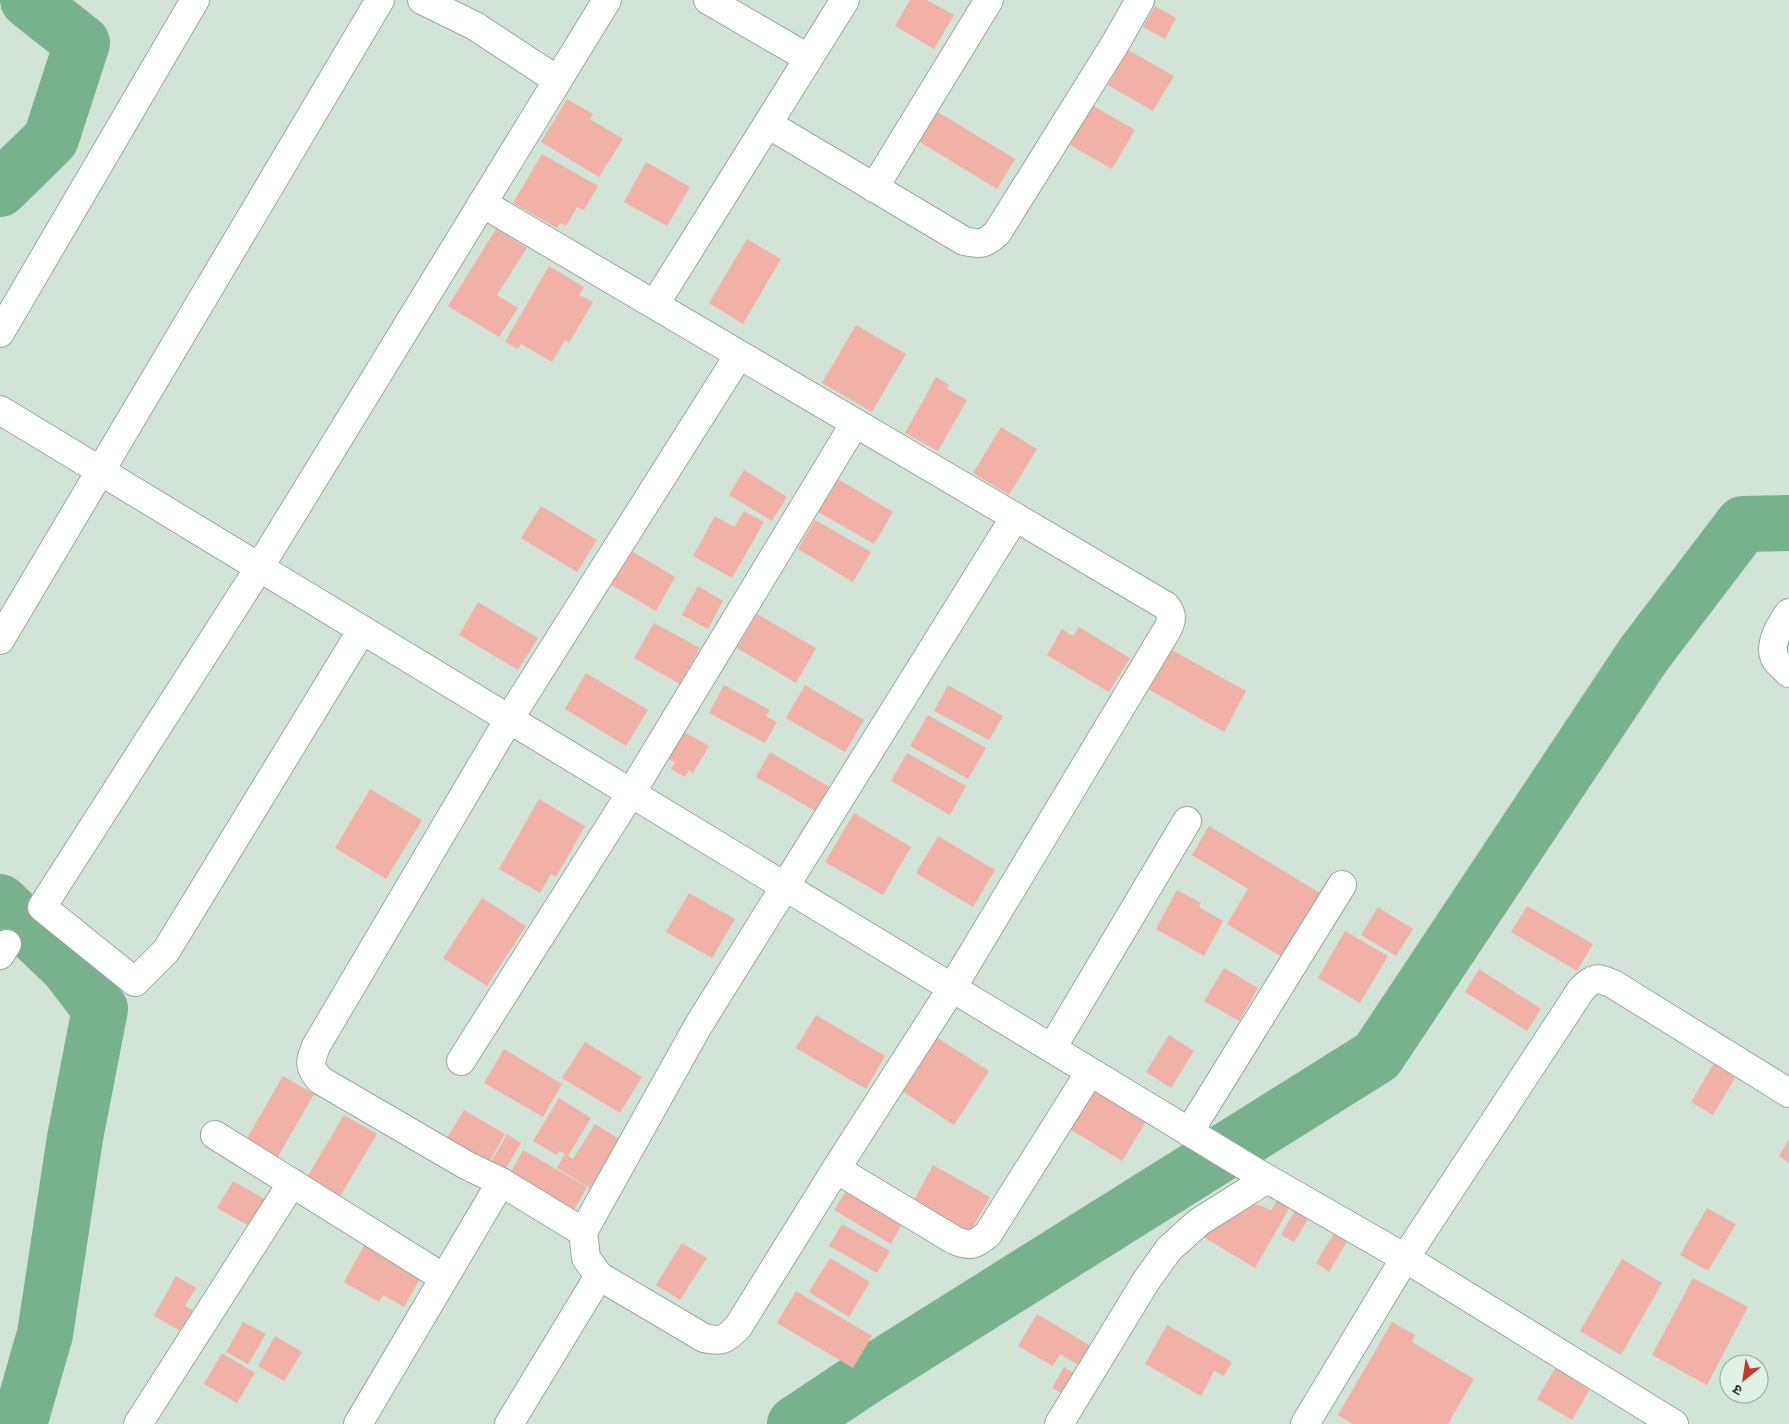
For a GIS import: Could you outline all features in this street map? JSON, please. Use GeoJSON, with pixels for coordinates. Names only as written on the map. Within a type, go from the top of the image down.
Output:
{"type":"FeatureCollection","features":[{"type":"Feature","properties":{"kind":"street"},"geometry":{"type":"LineString","coordinates":[[0,333],[196,0]]}},
{"type":"Feature","properties":{"kind":"street"},"geometry":{"type":"LineString","coordinates":[[0,640],[380,0]]}},
{"type":"Feature","properties":{"kind":"street"},"geometry":{"type":"LineString","coordinates":[[422,0],[475,26],[557,80]]}},
{"type":"Feature","properties":{"kind":"street"},"geometry":{"type":"LineString","coordinates":[[362,630],[166,951],[135,982],[42,907],[259,568],[607,0]]}},
{"type":"Feature","properties":{"kind":"street"},"geometry":{"type":"LineString","coordinates":[[708,0],[808,58]]}},
{"type":"Feature","properties":{"kind":"street"},"geometry":{"type":"LineString","coordinates":[[655,304],[845,0]]}},
{"type":"Feature","properties":{"kind":"street"},"geometry":{"type":"LineString","coordinates":[[874,188],[988,0]]}},
{"type":"Feature","properties":{"kind":"street"},"geometry":{"type":"LineString","coordinates":[[768,124],[964,241],[977,244],[988,242],[998,233],[1115,44],[1140,0]]}},
{"type":"Feature","properties":{"kind":"street"},"geometry":{"type":"LineString","coordinates":[[482,203],[655,304],[1166,606],[1171,613],[1171,621],[952,988],[836,1169],[738,1328],[729,1337],[718,1342],[704,1338],[598,1276],[586,1258],[583,1232],[698,1026],[1015,517]]}},
{"type":"Feature","properties":{"kind":"street"},"geometry":{"type":"LineString","coordinates":[[583,1232],[501,1182],[466,1165],[320,1080],[313,1072],[310,1062],[316,1046],[509,719],[739,355]]}},
{"type":"Feature","properties":{"kind":"street"},"geometry":{"type":"LineString","coordinates":[[0,410],[1195,1136],[1405,1258],[1674,1424]]}},
{"type":"Feature","properties":{"kind":"street"},"geometry":{"type":"LineString","coordinates":[[462,1061],[631,793],[854,423]]}},
{"type":"Feature","properties":{"kind":"street"},"geometry":{"type":"LineString","coordinates":[[1789,613],[1777,634],[1773,647],[1774,657],[1789,673]]}},
{"type":"Feature","properties":{"kind":"street"},"geometry":{"type":"LineString","coordinates":[[1052,1048],[1187,821]]}},
{"type":"Feature","properties":{"kind":"street"},"geometry":{"type":"LineString","coordinates":[[1195,1136],[1342,885]]}},
{"type":"Feature","properties":{"kind":"street"},"geometry":{"type":"LineString","coordinates":[[1305,1424],[1405,1258],[1581,990],[1589,981],[1601,978],[1613,984],[1789,1093]]}},
{"type":"Feature","properties":{"kind":"street"},"geometry":{"type":"LineString","coordinates":[[836,1169],[954,1240],[965,1245],[977,1243],[988,1234],[1090,1072]]}},
{"type":"Feature","properties":{"kind":"street"},"geometry":{"type":"LineString","coordinates":[[215,1135],[444,1278]]}},
{"type":"Feature","properties":{"kind":"street"},"geometry":{"type":"LineString","coordinates":[[1059,1424],[1146,1281],[1169,1249],[1199,1222],[1262,1176]]}},
{"type":"Feature","properties":{"kind":"street"},"geometry":{"type":"LineString","coordinates":[[358,1424],[501,1182]]}},
{"type":"Feature","properties":{"kind":"street"},"geometry":{"type":"LineString","coordinates":[[138,1424],[292,1183]]}},
{"type":"Feature","properties":{"kind":"street"},"geometry":{"type":"LineString","coordinates":[[509,1424],[598,1276]]}},
{"type":"Feature","properties":{"kind":"building"},"geometry":{"type":"Polygon","coordinates":[[[910,0],[927,0],[954,15],[934,49],[895,26],[910,0]]]}},
{"type":"Feature","properties":{"kind":"building"},"geometry":{"type":"Polygon","coordinates":[[[1155,6],[1176,18],[1165,39],[1143,27],[1155,6]]]}},
{"type":"Feature","properties":{"kind":"building"},"geometry":{"type":"Polygon","coordinates":[[[1128,50],[1174,76],[1153,111],[1108,85],[1128,50]]]}},
{"type":"Feature","properties":{"kind":"building"},"geometry":{"type":"Polygon","coordinates":[[[567,99],[593,114],[590,119],[623,139],[599,177],[541,142],[567,99]]]}},
{"type":"Feature","properties":{"kind":"building"},"geometry":{"type":"Polygon","coordinates":[[[1092,105],[1135,130],[1112,169],[1070,145],[1092,105]]]}},
{"type":"Feature","properties":{"kind":"building"},"geometry":{"type":"Polygon","coordinates":[[[933,109],[1015,159],[997,189],[915,139],[933,109]]]}},
{"type":"Feature","properties":{"kind":"building"},"geometry":{"type":"Polygon","coordinates":[[[542,154],[598,186],[584,210],[577,207],[566,226],[560,223],[557,228],[513,203],[542,154]]]}},
{"type":"Feature","properties":{"kind":"building"},"geometry":{"type":"Polygon","coordinates":[[[646,162],[690,187],[667,226],[624,202],[646,162]]]}},
{"type":"Feature","properties":{"kind":"building"},"geometry":{"type":"Polygon","coordinates":[[[496,229],[527,248],[497,295],[518,308],[499,337],[448,306],[496,229]]]}},
{"type":"Feature","properties":{"kind":"building"},"geometry":{"type":"Polygon","coordinates":[[[747,239],[781,259],[743,324],[709,303],[747,239]]]}},
{"type":"Feature","properties":{"kind":"building"},"geometry":{"type":"Polygon","coordinates":[[[549,266],[584,287],[579,295],[593,302],[569,343],[565,340],[552,362],[521,344],[518,349],[505,342],[549,266]]]}},
{"type":"Feature","properties":{"kind":"building"},"geometry":{"type":"Polygon","coordinates":[[[856,325],[906,354],[872,412],[822,383],[856,325]]]}},
{"type":"Feature","properties":{"kind":"building"},"geometry":{"type":"Polygon","coordinates":[[[936,377],[949,385],[947,389],[967,400],[938,451],[905,433],[936,377]]]}},
{"type":"Feature","properties":{"kind":"building"},"geometry":{"type":"Polygon","coordinates":[[[1001,427],[1037,449],[1009,495],[973,473],[1001,427]]]}},
{"type":"Feature","properties":{"kind":"building"},"geometry":{"type":"Polygon","coordinates":[[[744,470],[787,497],[772,521],[729,495],[744,470]]]}},
{"type":"Feature","properties":{"kind":"building"},"geometry":{"type":"Polygon","coordinates":[[[838,479],[893,512],[874,544],[818,512],[838,479]]]}},
{"type":"Feature","properties":{"kind":"building"},"geometry":{"type":"Polygon","coordinates":[[[541,506],[597,540],[577,572],[521,538],[541,506]]]}},
{"type":"Feature","properties":{"kind":"building"},"geometry":{"type":"Polygon","coordinates":[[[744,511],[764,522],[732,578],[693,556],[715,516],[734,527],[744,511]]]}},
{"type":"Feature","properties":{"kind":"building"},"geometry":{"type":"Polygon","coordinates":[[[815,520],[871,552],[853,582],[798,549],[815,520]]]}},
{"type":"Feature","properties":{"kind":"building"},"geometry":{"type":"Polygon","coordinates":[[[630,550],[675,577],[656,611],[610,584],[630,550]]]}},
{"type":"Feature","properties":{"kind":"building"},"geometry":{"type":"Polygon","coordinates":[[[698,586],[723,601],[708,629],[682,615],[698,586]]]}},
{"type":"Feature","properties":{"kind":"building"},"geometry":{"type":"Polygon","coordinates":[[[478,602],[538,638],[518,670],[459,635],[478,602]]]}},
{"type":"Feature","properties":{"kind":"building"},"geometry":{"type":"Polygon","coordinates":[[[757,614],[816,648],[796,683],[737,648],[757,614]]]}},
{"type":"Feature","properties":{"kind":"building"},"geometry":{"type":"Polygon","coordinates":[[[654,623],[700,648],[680,684],[634,658],[654,623]]]}},
{"type":"Feature","properties":{"kind":"building"},"geometry":{"type":"Polygon","coordinates":[[[1079,627],[1130,658],[1109,692],[1047,655],[1062,629],[1073,636],[1079,627]]]}},
{"type":"Feature","properties":{"kind":"building"},"geometry":{"type":"Polygon","coordinates":[[[1170,649],[1246,691],[1224,732],[1148,689],[1170,649]]]}},
{"type":"Feature","properties":{"kind":"building"},"geometry":{"type":"Polygon","coordinates":[[[586,673],[648,710],[626,746],[565,709],[586,673]]]}},
{"type":"Feature","properties":{"kind":"building"},"geometry":{"type":"Polygon","coordinates":[[[724,685],[770,710],[766,716],[777,722],[765,743],[709,713],[724,685]]]}},
{"type":"Feature","properties":{"kind":"building"},"geometry":{"type":"Polygon","coordinates":[[[805,685],[864,720],[845,752],[786,718],[805,685]]]}},
{"type":"Feature","properties":{"kind":"building"},"geometry":{"type":"Polygon","coordinates":[[[948,685],[1003,716],[989,740],[934,711],[948,685]]]}},
{"type":"Feature","properties":{"kind":"building"},"geometry":{"type":"Polygon","coordinates":[[[928,715],[986,748],[968,779],[910,746],[928,715]]]}},
{"type":"Feature","properties":{"kind":"building"},"geometry":{"type":"Polygon","coordinates":[[[684,732],[709,746],[693,773],[689,770],[685,777],[671,769],[675,762],[668,759],[684,732]]]}},
{"type":"Feature","properties":{"kind":"building"},"geometry":{"type":"Polygon","coordinates":[[[770,752],[831,788],[817,812],[756,777],[770,752]]]}},
{"type":"Feature","properties":{"kind":"building"},"geometry":{"type":"Polygon","coordinates":[[[907,753],[966,786],[950,815],[891,781],[907,753]]]}},
{"type":"Feature","properties":{"kind":"building"},"geometry":{"type":"Polygon","coordinates":[[[370,789],[422,820],[386,879],[335,848],[370,789]]]}},
{"type":"Feature","properties":{"kind":"building"},"geometry":{"type":"Polygon","coordinates":[[[539,799],[585,826],[556,877],[551,874],[540,893],[499,869],[539,799]]]}},
{"type":"Feature","properties":{"kind":"building"},"geometry":{"type":"Polygon","coordinates":[[[854,813],[911,847],[883,895],[825,862],[854,813]]]}},
{"type":"Feature","properties":{"kind":"building"},"geometry":{"type":"Polygon","coordinates":[[[1209,826],[1325,896],[1287,960],[1227,924],[1248,889],[1192,855],[1209,826]]]}},
{"type":"Feature","properties":{"kind":"building"},"geometry":{"type":"Polygon","coordinates":[[[938,836],[995,870],[973,907],[916,873],[938,836]]]}},
{"type":"Feature","properties":{"kind":"building"},"geometry":{"type":"Polygon","coordinates":[[[1177,890],[1201,903],[1199,907],[1223,921],[1204,956],[1156,929],[1177,890]]]}},
{"type":"Feature","properties":{"kind":"building"},"geometry":{"type":"Polygon","coordinates":[[[689,893],[735,919],[712,958],[666,932],[689,893]]]}},
{"type":"Feature","properties":{"kind":"building"},"geometry":{"type":"Polygon","coordinates":[[[482,898],[526,926],[487,986],[443,958],[482,898]]]}},
{"type":"Feature","properties":{"kind":"building"},"geometry":{"type":"Polygon","coordinates":[[[1527,906],[1593,944],[1577,971],[1511,932],[1527,906]]]}},
{"type":"Feature","properties":{"kind":"building"},"geometry":{"type":"Polygon","coordinates":[[[1378,907],[1413,929],[1396,956],[1361,935],[1378,907]]]}},
{"type":"Feature","properties":{"kind":"building"},"geometry":{"type":"Polygon","coordinates":[[[1345,931],[1388,956],[1360,1003],[1318,978],[1345,931]]]}},
{"type":"Feature","properties":{"kind":"building"},"geometry":{"type":"Polygon","coordinates":[[[1224,968],[1258,988],[1239,1021],[1204,1001],[1224,968]]]}},
{"type":"Feature","properties":{"kind":"building"},"geometry":{"type":"Polygon","coordinates":[[[1479,969],[1541,1009],[1527,1031],[1465,992],[1479,969]]]}},
{"type":"Feature","properties":{"kind":"building"},"geometry":{"type":"Polygon","coordinates":[[[816,1015],[885,1056],[866,1089],[796,1048],[816,1015]]]}},
{"type":"Feature","properties":{"kind":"building"},"geometry":{"type":"Polygon","coordinates":[[[933,1035],[989,1071],[954,1125],[899,1089],[933,1035]]]}},
{"type":"Feature","properties":{"kind":"building"},"geometry":{"type":"Polygon","coordinates":[[[1169,1035],[1194,1051],[1171,1088],[1146,1072],[1169,1035]]]}},
{"type":"Feature","properties":{"kind":"building"},"geometry":{"type":"Polygon","coordinates":[[[585,1042],[642,1077],[620,1113],[562,1078],[585,1042]]]}},
{"type":"Feature","properties":{"kind":"building"},"geometry":{"type":"Polygon","coordinates":[[[504,1049],[562,1084],[543,1117],[484,1083],[504,1049]]]}},
{"type":"Feature","properties":{"kind":"building"},"geometry":{"type":"Polygon","coordinates":[[[1717,1058],[1739,1071],[1713,1115],[1691,1102],[1717,1058]]]}},
{"type":"Feature","properties":{"kind":"building"},"geometry":{"type":"Polygon","coordinates":[[[283,1076],[314,1094],[276,1160],[245,1142],[283,1076]]]}},
{"type":"Feature","properties":{"kind":"building"},"geometry":{"type":"Polygon","coordinates":[[[1090,1085],[1147,1120],[1122,1161],[1065,1126],[1090,1085]]]}},
{"type":"Feature","properties":{"kind":"building"},"geometry":{"type":"Polygon","coordinates":[[[559,1098],[591,1118],[568,1156],[573,1159],[595,1124],[619,1139],[590,1188],[557,1168],[565,1154],[559,1151],[557,1155],[533,1141],[559,1098]]]}},
{"type":"Feature","properties":{"kind":"building"},"geometry":{"type":"Polygon","coordinates":[[[464,1110],[505,1134],[488,1164],[446,1140],[464,1110]]]}},
{"type":"Feature","properties":{"kind":"building"},"geometry":{"type":"Polygon","coordinates":[[[344,1115],[377,1134],[339,1198],[306,1179],[344,1115]]]}},
{"type":"Feature","properties":{"kind":"building"},"geometry":{"type":"Polygon","coordinates":[[[507,1134],[521,1143],[505,1170],[491,1162],[507,1134]]]}},
{"type":"Feature","properties":{"kind":"building"},"geometry":{"type":"Polygon","coordinates":[[[1789,1139],[1789,1163],[1779,1156],[1789,1139]]]}},
{"type":"Feature","properties":{"kind":"building"},"geometry":{"type":"Polygon","coordinates":[[[523,1150],[587,1187],[574,1210],[583,1215],[503,1186],[523,1150]]]}},
{"type":"Feature","properties":{"kind":"building"},"geometry":{"type":"Polygon","coordinates":[[[933,1165],[990,1197],[970,1232],[914,1200],[933,1165]]]}},
{"type":"Feature","properties":{"kind":"building"},"geometry":{"type":"Polygon","coordinates":[[[233,1181],[266,1200],[251,1227],[217,1208],[233,1181]]]}},
{"type":"Feature","properties":{"kind":"building"},"geometry":{"type":"Polygon","coordinates":[[[846,1191],[902,1224],[891,1244],[834,1210],[846,1191]]]}},
{"type":"Feature","properties":{"kind":"building"},"geometry":{"type":"Polygon","coordinates":[[[1282,1193],[1294,1200],[1255,1268],[1195,1232],[1246,1200],[1271,1210],[1282,1193]]]}},
{"type":"Feature","properties":{"kind":"building"},"geometry":{"type":"Polygon","coordinates":[[[1300,1201],[1314,1209],[1294,1242],[1281,1235],[1300,1201]]]}},
{"type":"Feature","properties":{"kind":"building"},"geometry":{"type":"Polygon","coordinates":[[[1707,1208],[1736,1224],[1708,1271],[1680,1255],[1707,1208]]]}},
{"type":"Feature","properties":{"kind":"building"},"geometry":{"type":"Polygon","coordinates":[[[842,1224],[890,1251],[877,1273],[829,1246],[842,1224]]]}},
{"type":"Feature","properties":{"kind":"building"},"geometry":{"type":"Polygon","coordinates":[[[1336,1230],[1349,1238],[1329,1272],[1316,1263],[1336,1230]]]}},
{"type":"Feature","properties":{"kind":"building"},"geometry":{"type":"Polygon","coordinates":[[[366,1242],[422,1275],[404,1307],[383,1295],[379,1302],[344,1282],[366,1242]]]}},
{"type":"Feature","properties":{"kind":"building"},"geometry":{"type":"Polygon","coordinates":[[[682,1243],[707,1258],[680,1300],[656,1285],[682,1243]]]}},
{"type":"Feature","properties":{"kind":"building"},"geometry":{"type":"Polygon","coordinates":[[[830,1258],[870,1282],[849,1317],[809,1292],[830,1258]]]}},
{"type":"Feature","properties":{"kind":"building"},"geometry":{"type":"Polygon","coordinates":[[[1622,1259],[1662,1283],[1621,1355],[1580,1331],[1622,1259]]]}},
{"type":"Feature","properties":{"kind":"building"},"geometry":{"type":"Polygon","coordinates":[[[176,1276],[196,1288],[185,1306],[203,1316],[191,1337],[154,1316],[176,1276]]]}},
{"type":"Feature","properties":{"kind":"building"},"geometry":{"type":"Polygon","coordinates":[[[1693,1278],[1748,1307],[1723,1354],[1719,1354],[1719,1362],[1707,1385],[1652,1355],[1693,1278]]]}},
{"type":"Feature","properties":{"kind":"building"},"geometry":{"type":"Polygon","coordinates":[[[796,1291],[872,1336],[853,1368],[777,1323],[796,1291]]]}},
{"type":"Feature","properties":{"kind":"building"},"geometry":{"type":"Polygon","coordinates":[[[1037,1314],[1096,1349],[1085,1369],[1060,1354],[1053,1366],[1018,1346],[1037,1314]]]}},
{"type":"Feature","properties":{"kind":"building"},"geometry":{"type":"Polygon","coordinates":[[[243,1322],[266,1334],[248,1364],[226,1352],[243,1322]]]}},
{"type":"Feature","properties":{"kind":"building"},"geometry":{"type":"Polygon","coordinates":[[[1392,1322],[1415,1335],[1412,1342],[1474,1379],[1448,1424],[1353,1424],[1338,1415],[1392,1322]]]}},
{"type":"Feature","properties":{"kind":"building"},"geometry":{"type":"Polygon","coordinates":[[[1167,1325],[1232,1362],[1224,1376],[1214,1371],[1201,1396],[1145,1364],[1167,1325]]]}},
{"type":"Feature","properties":{"kind":"building"},"geometry":{"type":"Polygon","coordinates":[[[275,1336],[302,1352],[284,1381],[258,1366],[275,1336]]]}},
{"type":"Feature","properties":{"kind":"building"},"geometry":{"type":"Polygon","coordinates":[[[222,1353],[255,1373],[237,1403],[204,1384],[222,1353]]]}},
{"type":"Feature","properties":{"kind":"building"},"geometry":{"type":"Polygon","coordinates":[[[1557,1365],[1592,1386],[1572,1420],[1537,1399],[1557,1365]]]}},
{"type":"Feature","properties":{"kind":"building"},"geometry":{"type":"Polygon","coordinates":[[[1064,1367],[1080,1377],[1068,1397],[1052,1388],[1064,1367]]]}},
{"type":"Feature","properties":{"kind":"waterway"},"geometry":{"type":"LineString","coordinates":[[0,189],[51,139],[82,43],[28,0]]}},
{"type":"Feature","properties":{"kind":"waterway"},"geometry":{"type":"LineString","coordinates":[[795,1424],[870,1374],[1377,1056],[1644,654],[1743,524],[1789,523]]}},
{"type":"Feature","properties":{"kind":"waterway"},"geometry":{"type":"LineString","coordinates":[[0,902],[68,967],[100,1009],[75,1138],[45,1334],[22,1414],[17,1424]]}}]}
